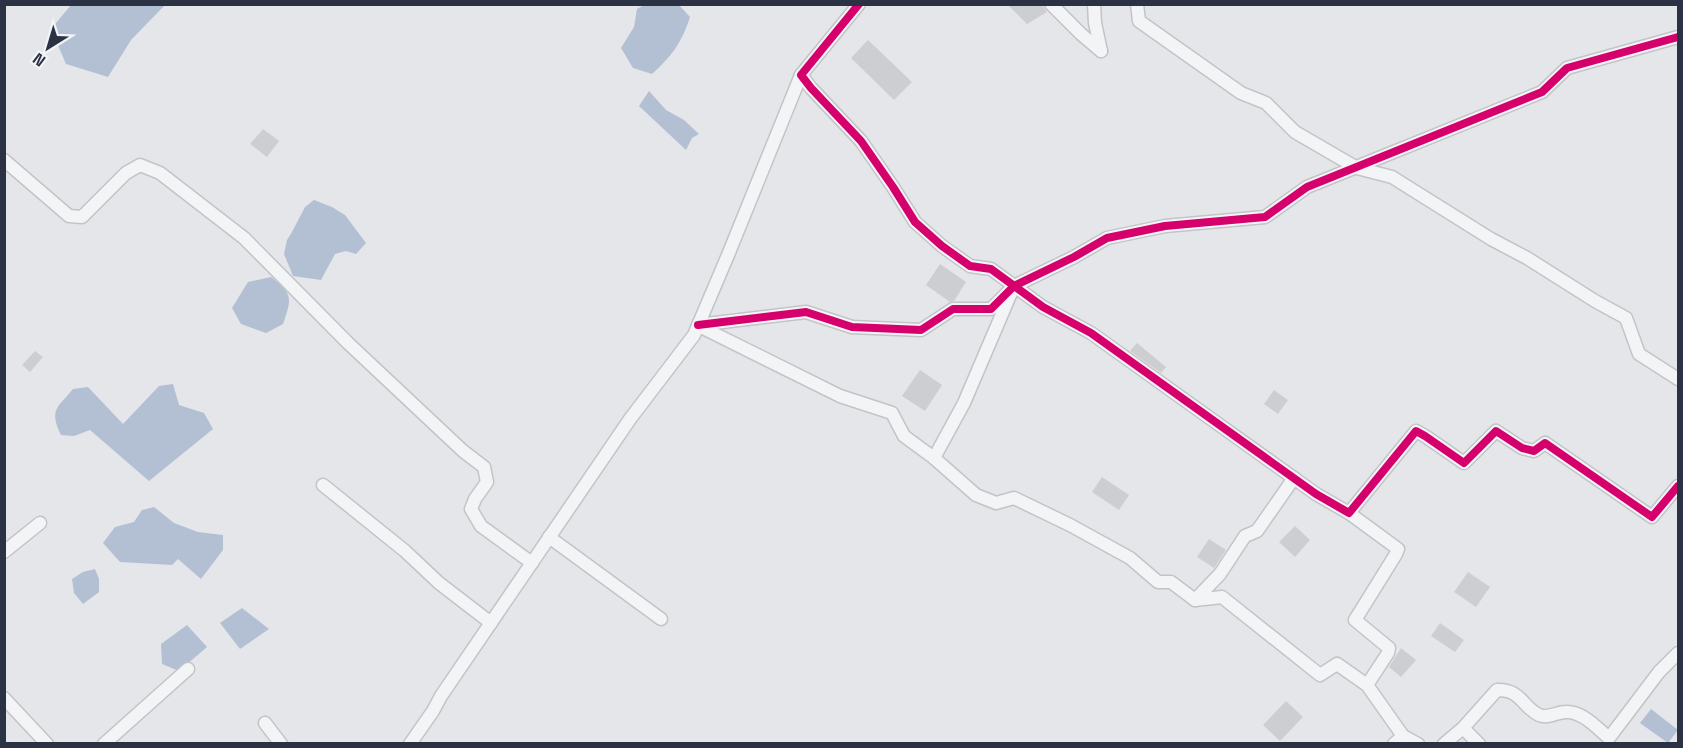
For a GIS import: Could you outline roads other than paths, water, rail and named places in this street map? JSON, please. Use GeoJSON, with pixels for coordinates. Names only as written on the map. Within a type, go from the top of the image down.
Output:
{"type":"FeatureCollection","features":[{"type":"Feature","properties":{"kind":"street"},"geometry":{"type":"LineString","coordinates":[[410,744],[630,419],[694,335],[801,75],[859,4]]}},
{"type":"Feature","properties":{"kind":"street"},"geometry":{"type":"LineString","coordinates":[[1051,4],[1101,51],[1095,23],[1094,4]]}},
{"type":"Feature","properties":{"kind":"street"},"geometry":{"type":"LineString","coordinates":[[1137,4],[1139,21],[1241,93],[1266,103],[1295,132],[1357,168],[1392,177],[1626,318],[1639,354],[1678,380]]}},
{"type":"Feature","properties":{"kind":"street"},"geometry":{"type":"LineString","coordinates":[[698,325],[806,312],[852,327],[921,330],[953,309],[991,309],[1014,286],[1107,238],[1165,226],[1265,217],[1307,188],[1542,92],[1567,68],[1678,37]]}},
{"type":"Feature","properties":{"kind":"street"},"geometry":{"type":"LineString","coordinates":[[801,75],[861,141],[915,222],[970,266],[991,269],[1043,307],[1091,333],[1316,494],[1349,513],[1398,549],[1355,620],[1389,648],[1367,685]]}},
{"type":"Feature","properties":{"kind":"street"},"geometry":{"type":"LineString","coordinates":[[4,160],[69,216],[82,217],[126,173],[140,165],[160,173],[244,238],[348,343],[463,451],[484,467],[487,482],[471,509],[481,526],[532,563]]}},
{"type":"Feature","properties":{"kind":"street"},"geometry":{"type":"LineString","coordinates":[[934,459],[964,403],[1014,286]]}},
{"type":"Feature","properties":{"kind":"street"},"geometry":{"type":"LineString","coordinates":[[698,325],[840,396],[892,413],[904,436],[976,495],[996,503],[1014,498],[1033,507],[1130,558],[1158,582],[1172,582],[1195,600],[1222,597],[1320,675],[1337,664],[1367,685],[1399,740],[1418,744]]}},
{"type":"Feature","properties":{"kind":"street"},"geometry":{"type":"LineString","coordinates":[[1349,513],[1416,431],[1464,463],[1496,431],[1522,448],[1534,451],[1545,443],[1652,517],[1678,486]]}},
{"type":"Feature","properties":{"kind":"street"},"geometry":{"type":"LineString","coordinates":[[1195,600],[1220,574],[1245,536],[1257,531],[1294,478]]}},
{"type":"Feature","properties":{"kind":"street"},"geometry":{"type":"LineString","coordinates":[[323,485],[405,551],[439,583],[491,623]]}},
{"type":"Feature","properties":{"kind":"street"},"geometry":{"type":"LineString","coordinates":[[4,552],[39,523]]}},
{"type":"Feature","properties":{"kind":"street"},"geometry":{"type":"LineString","coordinates":[[549,537],[661,619]]}},
{"type":"Feature","properties":{"kind":"street"},"geometry":{"type":"LineString","coordinates":[[1444,744],[1463,728],[1497,690],[1514,693],[1538,714],[1546,716],[1565,711],[1577,713],[1611,741],[1659,672],[1678,653]]}},
{"type":"Feature","properties":{"kind":"street"},"geometry":{"type":"LineString","coordinates":[[104,744],[188,669]]}},
{"type":"Feature","properties":{"kind":"street"},"geometry":{"type":"LineString","coordinates":[[4,698],[47,744]]}},
{"type":"Feature","properties":{"kind":"street"},"geometry":{"type":"LineString","coordinates":[[265,723],[281,744]]}},
{"type":"Feature","properties":{"kind":"street"},"geometry":{"type":"LineString","coordinates":[[1463,728],[1479,744]]}},
{"type":"Feature","properties":{"kind":"water"},"geometry":{"type":"Polygon","coordinates":[[[71,5],[165,5],[131,40],[108,77],[66,64],[51,29],[71,5]]]}},
{"type":"Feature","properties":{"kind":"water"},"geometry":{"type":"Polygon","coordinates":[[[644,5],[679,5],[690,17],[676,48],[652,74],[633,68],[621,48],[634,27],[637,9],[644,5]]]}},
{"type":"Feature","properties":{"kind":"water"},"geometry":{"type":"Polygon","coordinates":[[[649,91],[666,110],[684,120],[699,134],[692,138],[686,150],[639,106],[649,91]]]}},
{"type":"Feature","properties":{"kind":"water"},"geometry":{"type":"Polygon","coordinates":[[[314,200],[345,215],[366,243],[356,254],[346,251],[335,254],[321,280],[293,276],[284,254],[287,240],[305,207],[314,200]]]}},
{"type":"Feature","properties":{"kind":"water"},"geometry":{"type":"Polygon","coordinates":[[[271,277],[287,292],[289,302],[283,324],[266,333],[241,324],[232,308],[248,282],[271,277]]]}},
{"type":"Feature","properties":{"kind":"water"},"geometry":{"type":"Polygon","coordinates":[[[173,384],[179,405],[204,413],[213,429],[149,481],[90,430],[74,436],[61,435],[57,427],[56,410],[73,389],[88,387],[123,424],[159,386],[173,384]]]}},
{"type":"Feature","properties":{"kind":"water"},"geometry":{"type":"Polygon","coordinates":[[[154,507],[174,523],[198,532],[223,535],[223,550],[201,579],[178,559],[172,565],[120,562],[103,543],[115,527],[134,522],[142,510],[154,507]]]}},
{"type":"Feature","properties":{"kind":"water"},"geometry":{"type":"Polygon","coordinates":[[[95,569],[99,579],[99,592],[83,604],[74,593],[72,579],[83,572],[95,569]]]}},
{"type":"Feature","properties":{"kind":"water"},"geometry":{"type":"Polygon","coordinates":[[[242,608],[269,629],[240,649],[220,623],[242,608]]]}},
{"type":"Feature","properties":{"kind":"water"},"geometry":{"type":"Polygon","coordinates":[[[187,625],[207,647],[179,671],[162,664],[161,644],[187,625]]]}},
{"type":"Feature","properties":{"kind":"water"},"geometry":{"type":"Polygon","coordinates":[[[1651,709],[1678,730],[1668,743],[1640,723],[1651,709]]]}}]}
